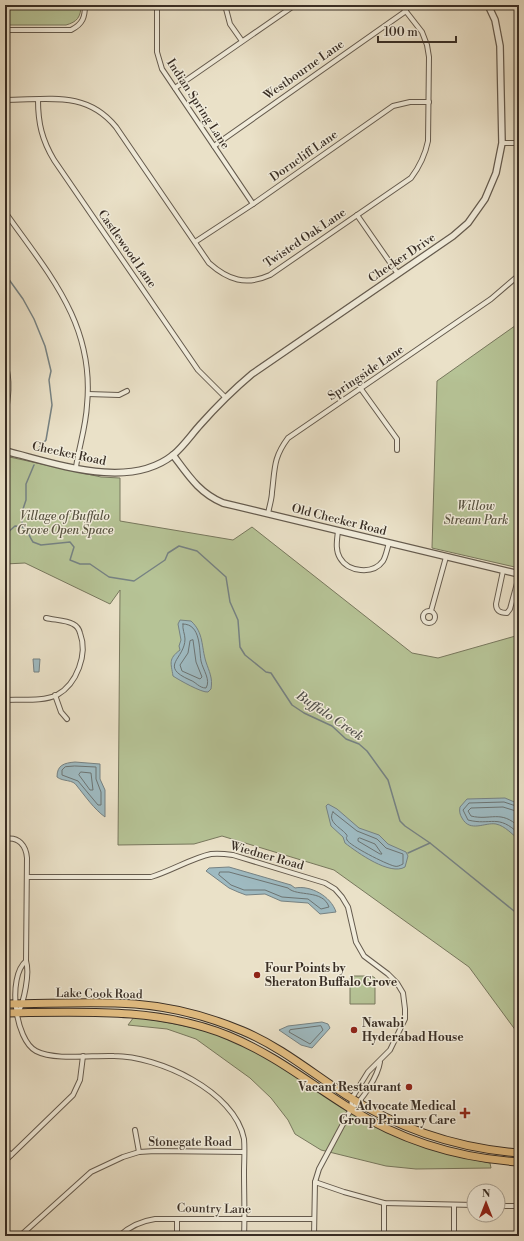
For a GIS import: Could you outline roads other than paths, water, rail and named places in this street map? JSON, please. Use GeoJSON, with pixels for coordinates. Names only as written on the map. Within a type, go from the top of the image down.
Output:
{"type":"FeatureCollection","features":[{"type":"Feature","properties":{"kind":"main road","name":"Lake Cook Road"},"geometry":{"type":"LineString","coordinates":[[5,1004],[136,1004],[207,1018],[242,1031],[276,1047],[359,1103],[408,1128],[446,1141],[496,1151],[519,1153]]}},
{"type":"Feature","properties":{"kind":"main road","name":"Lake Cook Road"},"geometry":{"type":"LineString","coordinates":[[5,1013],[137,1014],[194,1024],[253,1046],[282,1062],[351,1109],[392,1132],[433,1148],[467,1156],[519,1162]]}},
{"type":"Feature","properties":{"kind":"street"},"geometry":{"type":"LineString","coordinates":[[5,30],[71,30],[77,27],[85,17],[85,5]]}},
{"type":"Feature","properties":{"kind":"street","name":"Indian Spring Lane"},"geometry":{"type":"LineString","coordinates":[[157,5],[158,60],[162,69],[253,204]]}},
{"type":"Feature","properties":{"kind":"street"},"geometry":{"type":"LineString","coordinates":[[224,5],[230,24],[242,41]]}},
{"type":"Feature","properties":{"kind":"street"},"geometry":{"type":"LineString","coordinates":[[174,88],[295,5]]}},
{"type":"Feature","properties":{"kind":"street","name":"Twisted Oak Lane"},"geometry":{"type":"LineString","coordinates":[[5,100],[77,100],[96,108],[106,115],[210,263],[228,277],[238,280],[259,280],[270,275],[411,178],[420,167],[426,153],[428,141],[429,57],[427,45],[422,32],[401,5]]}},
{"type":"Feature","properties":{"kind":"street","name":"Checker Drive"},"geometry":{"type":"LineString","coordinates":[[173,455],[225,397],[252,374],[453,236],[468,223],[485,199],[496,173],[502,143],[500,46],[495,20],[488,5]]}},
{"type":"Feature","properties":{"kind":"street","name":"Westbourne Lane"},"geometry":{"type":"LineString","coordinates":[[214,146],[406,11]]}},
{"type":"Feature","properties":{"kind":"street","name":"Castlewood Lane"},"geometry":{"type":"LineString","coordinates":[[38,100],[40,130],[46,148],[198,370],[225,397]]}},
{"type":"Feature","properties":{"kind":"street","name":"Dorncliff Lane"},"geometry":{"type":"LineString","coordinates":[[195,242],[253,204],[393,106],[410,102],[428,102]]}},
{"type":"Feature","properties":{"kind":"street"},"geometry":{"type":"LineString","coordinates":[[502,143],[519,143]]}},
{"type":"Feature","properties":{"kind":"street"},"geometry":{"type":"LineString","coordinates":[[5,212],[60,291],[76,321],[86,360],[88,394],[86,418],[76,467]]}},
{"type":"Feature","properties":{"kind":"street"},"geometry":{"type":"LineString","coordinates":[[357,214],[398,274]]}},
{"type":"Feature","properties":{"kind":"street","name":"Springside Lane"},"geometry":{"type":"LineString","coordinates":[[268,514],[272,493],[274,463],[280,449],[292,436],[491,299],[519,275]]}},
{"type":"Feature","properties":{"kind":"street"},"geometry":{"type":"LineString","coordinates":[[5,362],[8,378],[8,400],[5,418]]}},
{"type":"Feature","properties":{"kind":"street"},"geometry":{"type":"LineString","coordinates":[[361,389],[397,439],[397,450]]}},
{"type":"Feature","properties":{"kind":"street"},"geometry":{"type":"LineString","coordinates":[[88,394],[119,395],[127,391]]}},
{"type":"Feature","properties":{"kind":"street","name":"Checker Road"},"geometry":{"type":"LineString","coordinates":[[5,451],[108,474],[128,473],[151,467],[173,455]]}},
{"type":"Feature","properties":{"kind":"street","name":"Old Checker Road"},"geometry":{"type":"LineString","coordinates":[[173,455],[196,487],[212,498],[268,514],[519,575]]}},
{"type":"Feature","properties":{"kind":"street"},"geometry":{"type":"LineString","coordinates":[[338,531],[338,553],[341,560],[354,569],[361,570],[376,566],[383,561],[389,543]]}},
{"type":"Feature","properties":{"kind":"street"},"geometry":{"type":"LineString","coordinates":[[431,611],[446,557]]}},
{"type":"Feature","properties":{"kind":"street"},"geometry":{"type":"LineString","coordinates":[[503,571],[496,604],[496,608],[501,612],[507,613],[510,609],[519,575]]}},
{"type":"Feature","properties":{"kind":"street"},"geometry":{"type":"LineString","coordinates":[[5,700],[45,699],[55,695],[67,687],[80,666],[83,651],[82,639],[78,628],[73,624],[46,618]]}},
{"type":"Feature","properties":{"kind":"street"},"geometry":{"type":"LineString","coordinates":[[55,695],[60,712],[66,719]]}},
{"type":"Feature","properties":{"kind":"street"},"geometry":{"type":"LineString","coordinates":[[5,839],[16,839],[25,847],[27,877],[26,961],[28,967],[22,1004],[18,1013]]}},
{"type":"Feature","properties":{"kind":"street","name":"Wiedner Road"},"geometry":{"type":"LineString","coordinates":[[27,877],[151,877],[171,871],[206,856],[221,853],[233,855],[325,884],[335,889],[348,907],[356,942],[364,956],[388,974],[397,983],[403,993],[405,1020],[390,1050],[380,1062]]}},
{"type":"Feature","properties":{"kind":"street"},"geometry":{"type":"LineString","coordinates":[[26,961],[21,966],[18,974],[15,1004],[22,1033],[27,1044],[36,1051],[49,1055],[124,1056],[148,1060],[170,1068],[192,1079],[228,1110],[241,1130],[244,1152],[244,1236]]}},
{"type":"Feature","properties":{"kind":"street"},"geometry":{"type":"LineString","coordinates":[[5,1161],[73,1095],[80,1080],[83,1056]]}},
{"type":"Feature","properties":{"kind":"street"},"geometry":{"type":"LineString","coordinates":[[351,1109],[352,1098],[373,1065],[380,1062]]}},
{"type":"Feature","properties":{"kind":"street"},"geometry":{"type":"LineString","coordinates":[[314,1236],[315,1182],[324,1156],[351,1109],[359,1103],[379,1069],[380,1062]]}},
{"type":"Feature","properties":{"kind":"street"},"geometry":{"type":"LineString","coordinates":[[135,1130],[139,1152]]}},
{"type":"Feature","properties":{"kind":"street"},"geometry":{"type":"LineString","coordinates":[[5,1149],[11,1155]]}},
{"type":"Feature","properties":{"kind":"street","name":"Stonegate Road"},"geometry":{"type":"LineString","coordinates":[[20,1236],[91,1172],[106,1164],[139,1152],[244,1152]]}},
{"type":"Feature","properties":{"kind":"street"},"geometry":{"type":"LineString","coordinates":[[315,1182],[384,1203],[466,1206]]}},
{"type":"Feature","properties":{"kind":"street"},"geometry":{"type":"LineString","coordinates":[[384,1203],[384,1236]]}},
{"type":"Feature","properties":{"kind":"street"},"geometry":{"type":"LineString","coordinates":[[454,1205],[454,1236]]}},
{"type":"Feature","properties":{"kind":"street"},"geometry":{"type":"LineString","coordinates":[[506,1206],[519,1206]]}},
{"type":"Feature","properties":{"kind":"street","name":"Country Lane"},"geometry":{"type":"LineString","coordinates":[[119,1236],[126,1230],[142,1221],[155,1218],[244,1220],[314,1219]]}},
{"type":"Feature","properties":{"kind":"street"},"geometry":{"type":"LineString","coordinates":[[177,1219],[177,1236]]}},
{"type":"Feature","properties":{"kind":"water"},"geometry":{"type":"Polygon","coordinates":[[[180,620],[191,621],[198,630],[202,640],[204,656],[211,678],[211,689],[208,692],[185,683],[173,676],[171,662],[176,653],[180,650],[179,646],[181,640],[178,624],[180,620]]]}},
{"type":"Feature","properties":{"kind":"water"},"geometry":{"type":"Polygon","coordinates":[[[33,659],[40,659],[39,672],[34,672],[33,659]]]}},
{"type":"Feature","properties":{"kind":"water"},"geometry":{"type":"Polygon","coordinates":[[[75,762],[100,764],[100,779],[105,790],[105,817],[93,806],[73,782],[62,780],[57,777],[58,770],[62,765],[75,762]]]}},
{"type":"Feature","properties":{"kind":"water"},"geometry":{"type":"Polygon","coordinates":[[[505,798],[519,804],[519,840],[502,826],[492,824],[473,826],[465,822],[461,816],[460,807],[467,799],[505,798]]]}},
{"type":"Feature","properties":{"kind":"water"},"geometry":{"type":"Polygon","coordinates":[[[328,804],[337,809],[359,828],[379,835],[388,844],[406,852],[408,856],[405,867],[399,869],[383,866],[374,862],[345,843],[343,837],[331,826],[326,806],[328,804]]]}},
{"type":"Feature","properties":{"kind":"water"},"geometry":{"type":"Polygon","coordinates":[[[229,867],[291,885],[295,888],[307,888],[313,890],[330,901],[336,912],[320,914],[308,903],[281,901],[265,894],[246,895],[229,888],[206,871],[209,868],[229,867]]]}},
{"type":"Feature","properties":{"kind":"water"},"geometry":{"type":"Polygon","coordinates":[[[322,1022],[328,1024],[330,1028],[312,1048],[301,1045],[279,1030],[288,1026],[322,1022]]]}},
{"type":"Feature","properties":{"kind":"waterway"},"geometry":{"type":"LineString","coordinates":[[5,274],[23,299],[34,319],[45,346],[51,371],[49,380],[52,405],[46,440],[37,450]]}},
{"type":"Feature","properties":{"kind":"waterway"},"geometry":{"type":"LineString","coordinates":[[22,526],[23,509],[26,500],[26,484],[34,465]]}},
{"type":"Feature","properties":{"kind":"waterway","name":"Buffalo Creek"},"geometry":{"type":"LineString","coordinates":[[5,535],[15,526],[19,526],[27,531],[33,542],[41,545],[70,542],[74,547],[70,560],[80,564],[90,564],[109,577],[134,581],[165,560],[168,553],[179,546],[197,551],[226,577],[230,602],[238,620],[240,647],[245,655],[266,672],[271,673],[292,705],[304,713],[332,726],[346,739],[359,744],[367,751],[388,780],[400,821],[430,843],[519,915]]}},
{"type":"Feature","properties":{"kind":"waterway"},"geometry":{"type":"LineString","coordinates":[[408,853],[430,843]]}},
{"type":"Feature","properties":{"kind":"place","name":"Four Points by Sheraton Buffalo Grove"},"geometry":{"type":"Point","coordinates":[257,975]}},
{"type":"Feature","properties":{"kind":"place","name":"Nawabi Hyderabad House"},"geometry":{"type":"Point","coordinates":[354,1030]}},
{"type":"Feature","properties":{"kind":"place","name":"Vacant Restaurant"},"geometry":{"type":"Point","coordinates":[409,1087]}},
{"type":"Feature","properties":{"kind":"place","name":"Advocate Medical Group Primary Care"},"geometry":{"type":"Point","coordinates":[465,1113]}},
{"type":"Feature","properties":{"kind":"park label","name":"Willow Stream Park"},"geometry":{"type":"Point","coordinates":[476,513]}},
{"type":"Feature","properties":{"kind":"park label","name":"Village of Buffalo Grove Open Space"},"geometry":{"type":"Point","coordinates":[65,523]}}]}
